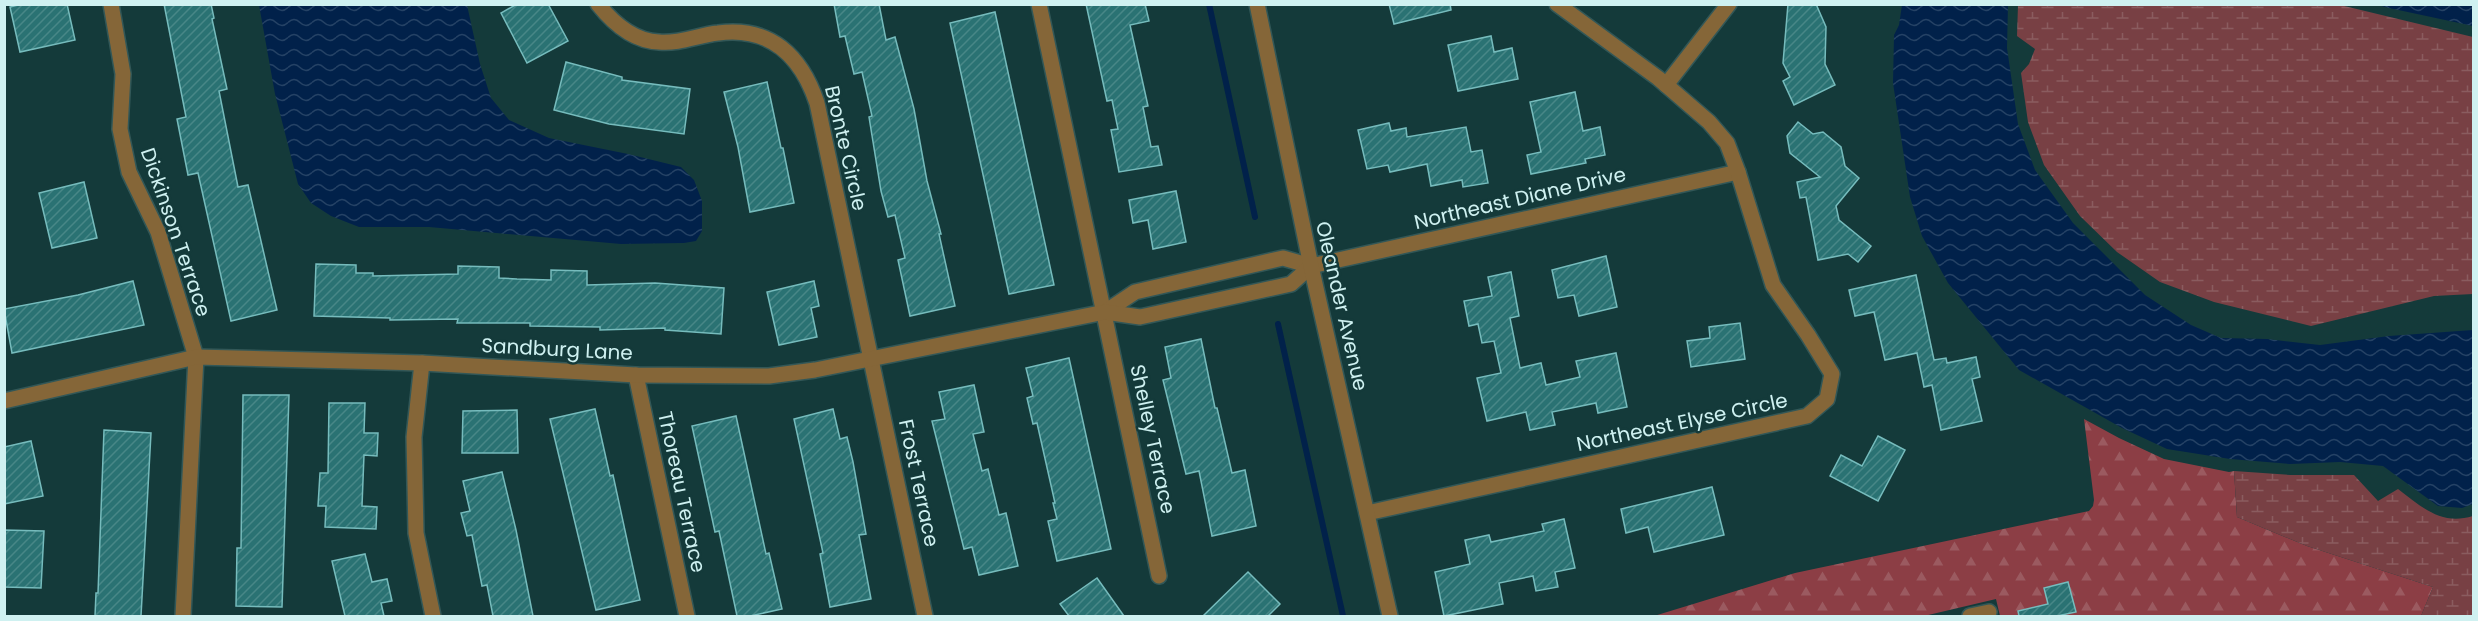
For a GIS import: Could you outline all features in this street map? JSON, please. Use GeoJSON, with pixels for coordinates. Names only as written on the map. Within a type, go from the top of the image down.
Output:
{"type":"FeatureCollection","features":[{"type":"Feature","properties":{"kind":"street","name":"Dickinson Terrace"},"geometry":{"type":"LineString","coordinates":[[111,4],[123,74],[120,129],[129,172],[158,232],[196,357],[183,616]]}},
{"type":"Feature","properties":{"kind":"street","name":"Bronte Circle"},"geometry":{"type":"LineString","coordinates":[[598,4],[609,19],[638,38],[657,42],[677,42],[719,33],[742,32],[759,35],[773,42],[797,62],[808,79],[817,103],[872,358]]}},
{"type":"Feature","properties":{"kind":"street"},"geometry":{"type":"LineString","coordinates":[[1039,4],[1105,312]]}},
{"type":"Feature","properties":{"kind":"street","name":"Oleander Avenue"},"geometry":{"type":"LineString","coordinates":[[1257,4],[1311,266],[1390,616]]}},
{"type":"Feature","properties":{"kind":"street","name":"Northeast Elyse Circle"},"geometry":{"type":"LineString","coordinates":[[1367,513],[1808,416],[1827,399],[1832,374],[1773,285],[1727,143],[1709,122],[1666,86],[1557,4]]}},
{"type":"Feature","properties":{"kind":"street"},"geometry":{"type":"LineString","coordinates":[[1666,86],[1729,4]]}},
{"type":"Feature","properties":{"kind":"street","name":"Northeast Diane Drive"},"geometry":{"type":"LineString","coordinates":[[1311,266],[1738,172]]}},
{"type":"Feature","properties":{"kind":"street","name":"Sandburg Lane"},"geometry":{"type":"LineString","coordinates":[[1105,312],[1135,292],[1283,258],[1311,266]]}},
{"type":"Feature","properties":{"kind":"street","name":"Sandburg Lane"},"geometry":{"type":"LineString","coordinates":[[4,401],[196,357],[422,363],[636,375],[770,376],[815,370],[1105,312],[1140,317],[1291,284],[1311,266]]}},
{"type":"Feature","properties":{"kind":"street","name":"Shelley Terrace"},"geometry":{"type":"LineString","coordinates":[[1105,312],[1160,576]]}},
{"type":"Feature","properties":{"kind":"street","name":"Frost Terrace"},"geometry":{"type":"LineString","coordinates":[[872,358],[925,616]]}},
{"type":"Feature","properties":{"kind":"street"},"geometry":{"type":"LineString","coordinates":[[422,363],[414,437],[416,533],[433,616]]}},
{"type":"Feature","properties":{"kind":"street","name":"Thoreau Terrace"},"geometry":{"type":"LineString","coordinates":[[636,375],[687,616]]}},
{"type":"Feature","properties":{"kind":"street"},"geometry":{"type":"LineString","coordinates":[[1970,616],[1989,612]]}},
{"type":"Feature","properties":{"kind":"green space"},"geometry":{"type":"Polygon","coordinates":[[[2336,4],[2473,37],[2473,294],[2434,296],[2311,326],[2214,302],[2160,282],[2117,252],[2080,216],[2044,165],[2028,122],[2021,73],[2029,64],[2035,49],[2017,36],[2018,5],[2336,4]]]}},
{"type":"Feature","properties":{"kind":"green space"},"geometry":{"type":"Polygon","coordinates":[[[2084,419],[2164,459],[2229,472],[2234,471],[2237,517],[2307,546],[2433,587],[2421,616],[2000,616],[1996,599],[1924,616],[1654,616],[1795,573],[2089,511],[2094,500],[2084,419]]]}},
{"type":"Feature","properties":{"kind":"green space"},"geometry":{"type":"Polygon","coordinates":[[[2234,471],[2290,475],[2354,475],[2378,501],[2398,489],[2424,508],[2442,517],[2451,519],[2473,516],[2473,616],[2421,616],[2433,587],[2307,546],[2237,517],[2234,471]]]}},
{"type":"Feature","properties":{"kind":"water"},"geometry":{"type":"Polygon","coordinates":[[[259,5],[467,5],[480,64],[491,98],[509,120],[549,138],[681,167],[694,180],[702,201],[702,231],[696,241],[684,243],[621,244],[429,227],[359,227],[331,216],[311,203],[298,184],[275,94],[259,5]]]}},
{"type":"Feature","properties":{"kind":"water"},"geometry":{"type":"Polygon","coordinates":[[[1902,5],[2008,5],[2007,48],[2018,124],[2035,170],[2073,223],[2145,295],[2191,325],[2221,338],[2267,339],[2320,345],[2389,336],[2473,330],[2473,504],[2462,508],[2438,506],[2383,466],[2340,462],[2290,464],[2230,459],[2167,449],[2122,428],[2019,370],[1948,283],[1922,236],[1910,197],[1893,83],[1894,35],[1899,25],[1902,5]]]}},
{"type":"Feature","properties":{"kind":"water"},"geometry":{"type":"Polygon","coordinates":[[[2378,5],[2473,5],[2473,26],[2389,8],[2378,5]]]}},
{"type":"Feature","properties":{"kind":"building"},"geometry":{"type":"Polygon","coordinates":[[[22,4],[67,4],[75,40],[20,52],[10,7],[22,4]]]}},
{"type":"Feature","properties":{"kind":"building"},"geometry":{"type":"Polygon","coordinates":[[[164,4],[211,4],[227,89],[219,91],[238,187],[248,185],[277,310],[231,321],[198,173],[188,175],[177,119],[186,117],[164,4]]]}},
{"type":"Feature","properties":{"kind":"building"},"geometry":{"type":"Polygon","coordinates":[[[517,4],[548,4],[568,41],[527,63],[501,13],[517,4]]]}},
{"type":"Feature","properties":{"kind":"building"},"geometry":{"type":"Polygon","coordinates":[[[834,4],[879,4],[886,40],[895,37],[914,109],[927,181],[941,234],[939,234],[955,306],[910,316],[898,260],[905,258],[895,215],[888,217],[881,191],[869,117],[872,116],[862,72],[854,74],[845,36],[840,37],[834,4]]]}},
{"type":"Feature","properties":{"kind":"building"},"geometry":{"type":"Polygon","coordinates":[[[1086,4],[1145,4],[1149,21],[1130,25],[1148,106],[1143,107],[1151,147],[1158,146],[1162,165],[1119,172],[1111,130],[1118,129],[1112,100],[1107,101],[1086,4]]]}},
{"type":"Feature","properties":{"kind":"building"},"geometry":{"type":"Polygon","coordinates":[[[1389,4],[1450,4],[1451,10],[1394,24],[1389,4]]]}},
{"type":"Feature","properties":{"kind":"building"},"geometry":{"type":"Polygon","coordinates":[[[1788,4],[1816,4],[1826,27],[1825,64],[1835,85],[1794,105],[1783,81],[1790,77],[1783,63],[1788,4]]]}},
{"type":"Feature","properties":{"kind":"building"},"geometry":{"type":"Polygon","coordinates":[[[995,12],[1054,285],[1009,294],[950,23],[995,12]]]}},
{"type":"Feature","properties":{"kind":"building"},"geometry":{"type":"Polygon","coordinates":[[[1491,36],[1494,52],[1512,48],[1518,79],[1458,91],[1448,45],[1491,36]]]}},
{"type":"Feature","properties":{"kind":"building"},"geometry":{"type":"Polygon","coordinates":[[[566,62],[622,77],[622,80],[690,89],[684,134],[609,124],[554,110],[566,62]]]}},
{"type":"Feature","properties":{"kind":"building"},"geometry":{"type":"Polygon","coordinates":[[[767,82],[794,203],[750,212],[738,147],[724,92],[767,82]]]}},
{"type":"Feature","properties":{"kind":"building"},"geometry":{"type":"Polygon","coordinates":[[[1575,92],[1583,131],[1600,127],[1605,155],[1585,159],[1586,163],[1531,174],[1527,155],[1541,152],[1530,102],[1575,92]]]}},
{"type":"Feature","properties":{"kind":"building"},"geometry":{"type":"Polygon","coordinates":[[[1798,122],[1813,134],[1823,132],[1841,147],[1845,166],[1859,178],[1836,206],[1839,220],[1871,246],[1858,262],[1848,254],[1818,260],[1806,197],[1800,198],[1797,182],[1820,177],[1790,153],[1787,136],[1798,122]]]}},
{"type":"Feature","properties":{"kind":"building"},"geometry":{"type":"Polygon","coordinates":[[[1389,123],[1391,131],[1406,128],[1407,137],[1466,127],[1471,152],[1482,150],[1488,183],[1463,187],[1462,180],[1431,186],[1427,164],[1390,172],[1388,165],[1367,169],[1358,130],[1389,123]]]}},
{"type":"Feature","properties":{"kind":"building"},"geometry":{"type":"Polygon","coordinates":[[[84,182],[97,238],[52,248],[39,193],[84,182]]]}},
{"type":"Feature","properties":{"kind":"building"},"geometry":{"type":"Polygon","coordinates":[[[1176,191],[1186,242],[1153,249],[1148,220],[1133,223],[1129,200],[1176,191]]]}},
{"type":"Feature","properties":{"kind":"building"},"geometry":{"type":"Polygon","coordinates":[[[1606,256],[1617,307],[1579,316],[1574,295],[1558,298],[1552,270],[1606,256]]]}},
{"type":"Feature","properties":{"kind":"building"},"geometry":{"type":"Polygon","coordinates":[[[316,264],[356,265],[356,273],[373,273],[373,276],[458,274],[458,266],[499,267],[499,278],[551,280],[551,270],[587,271],[587,285],[655,283],[724,288],[721,334],[665,330],[665,328],[600,330],[600,327],[530,326],[530,323],[457,323],[458,319],[390,320],[390,318],[314,316],[316,264]]]}},
{"type":"Feature","properties":{"kind":"building"},"geometry":{"type":"Polygon","coordinates":[[[1511,272],[1519,316],[1510,318],[1520,368],[1541,363],[1546,385],[1580,377],[1576,361],[1616,353],[1627,407],[1598,413],[1596,403],[1552,412],[1555,425],[1530,430],[1526,412],[1487,421],[1477,378],[1501,373],[1494,341],[1482,343],[1478,324],[1469,326],[1464,301],[1492,296],[1488,277],[1511,272]]]}},
{"type":"Feature","properties":{"kind":"building"},"geometry":{"type":"Polygon","coordinates":[[[1916,275],[1934,360],[1946,358],[1947,363],[1976,357],[1980,377],[1972,379],[1982,421],[1941,430],[1932,385],[1924,387],[1917,353],[1885,360],[1874,312],[1855,316],[1849,290],[1916,275]]]}},
{"type":"Feature","properties":{"kind":"building"},"geometry":{"type":"Polygon","coordinates":[[[133,281],[144,325],[12,353],[4,309],[78,295],[133,281]]]}},
{"type":"Feature","properties":{"kind":"building"},"geometry":{"type":"Polygon","coordinates":[[[814,281],[819,306],[811,308],[817,337],[779,345],[767,292],[814,281]]]}},
{"type":"Feature","properties":{"kind":"building"},"geometry":{"type":"Polygon","coordinates":[[[1740,323],[1745,359],[1691,367],[1687,341],[1710,338],[1709,327],[1740,323]]]}},
{"type":"Feature","properties":{"kind":"building"},"geometry":{"type":"Polygon","coordinates":[[[1201,339],[1215,408],[1217,408],[1232,473],[1245,470],[1256,526],[1212,536],[1199,471],[1186,474],[1163,380],[1171,378],[1165,347],[1201,339]]]}},
{"type":"Feature","properties":{"kind":"building"},"geometry":{"type":"Polygon","coordinates":[[[1069,358],[1111,549],[1057,561],[1048,521],[1057,519],[1053,503],[1055,503],[1037,423],[1033,424],[1027,398],[1033,396],[1026,368],[1069,358]]]}},
{"type":"Feature","properties":{"kind":"building"},"geometry":{"type":"Polygon","coordinates":[[[974,385],[984,432],[973,434],[982,471],[988,469],[999,515],[1006,513],[1018,566],[979,575],[972,547],[964,549],[932,421],[945,419],[939,392],[974,385]]]}},
{"type":"Feature","properties":{"kind":"building"},"geometry":{"type":"Polygon","coordinates":[[[243,395],[289,395],[282,607],[236,606],[237,548],[241,548],[243,395]]]}},
{"type":"Feature","properties":{"kind":"building"},"geometry":{"type":"Polygon","coordinates":[[[329,403],[365,403],[364,433],[378,433],[377,456],[364,455],[362,506],[377,507],[376,529],[325,527],[326,506],[318,506],[320,473],[328,473],[329,403]]]}},
{"type":"Feature","properties":{"kind":"building"},"geometry":{"type":"Polygon","coordinates":[[[595,409],[610,476],[613,475],[640,600],[596,610],[550,419],[595,409]]]}},
{"type":"Feature","properties":{"kind":"building"},"geometry":{"type":"Polygon","coordinates":[[[833,409],[840,439],[847,437],[853,462],[866,534],[859,535],[871,599],[830,607],[820,554],[823,553],[794,419],[833,409]]]}},
{"type":"Feature","properties":{"kind":"building"},"geometry":{"type":"Polygon","coordinates":[[[517,410],[518,453],[462,453],[463,411],[517,410]]]}},
{"type":"Feature","properties":{"kind":"building"},"geometry":{"type":"Polygon","coordinates":[[[736,416],[766,554],[769,553],[782,609],[750,616],[737,616],[719,531],[715,532],[692,426],[736,416]]]}},
{"type":"Feature","properties":{"kind":"building"},"geometry":{"type":"Polygon","coordinates":[[[104,430],[151,433],[141,616],[95,616],[96,593],[98,593],[104,430]]]}},
{"type":"Feature","properties":{"kind":"building"},"geometry":{"type":"Polygon","coordinates":[[[1878,436],[1905,450],[1878,501],[1830,476],[1841,455],[1862,466],[1878,436]]]}},
{"type":"Feature","properties":{"kind":"building"},"geometry":{"type":"Polygon","coordinates":[[[31,441],[43,496],[4,504],[4,447],[31,441]]]}},
{"type":"Feature","properties":{"kind":"building"},"geometry":{"type":"Polygon","coordinates":[[[502,472],[533,616],[493,616],[487,585],[482,586],[472,535],[467,536],[461,513],[470,511],[463,481],[502,472]]]}},
{"type":"Feature","properties":{"kind":"building"},"geometry":{"type":"Polygon","coordinates":[[[1712,487],[1724,535],[1654,552],[1648,527],[1626,533],[1621,509],[1712,487]]]}},
{"type":"Feature","properties":{"kind":"building"},"geometry":{"type":"Polygon","coordinates":[[[1564,519],[1575,568],[1555,572],[1558,587],[1536,591],[1533,576],[1499,583],[1503,604],[1444,616],[1435,572],[1470,564],[1465,540],[1489,535],[1491,542],[1544,531],[1542,524],[1564,519]]]}},
{"type":"Feature","properties":{"kind":"building"},"geometry":{"type":"Polygon","coordinates":[[[4,530],[44,531],[41,588],[4,587],[4,530]]]}},
{"type":"Feature","properties":{"kind":"building"},"geometry":{"type":"Polygon","coordinates":[[[365,554],[372,582],[387,579],[392,601],[381,603],[384,616],[345,616],[332,561],[365,554]]]}},
{"type":"Feature","properties":{"kind":"building"},"geometry":{"type":"Polygon","coordinates":[[[1248,572],[1280,604],[1268,616],[1203,616],[1248,572]]]}},
{"type":"Feature","properties":{"kind":"building"},"geometry":{"type":"Polygon","coordinates":[[[1097,578],[1124,616],[1069,616],[1060,604],[1097,578]]]}},
{"type":"Feature","properties":{"kind":"building"},"geometry":{"type":"Polygon","coordinates":[[[2068,582],[2076,612],[2057,616],[2019,616],[2018,611],[2048,604],[2044,588],[2068,582]]]}},
{"type":"Feature","properties":{"kind":"waterway"},"geometry":{"type":"LineString","coordinates":[[1209,4],[1255,217]]}},
{"type":"Feature","properties":{"kind":"waterway"},"geometry":{"type":"LineString","coordinates":[[1278,324],[1343,616]]}}]}
